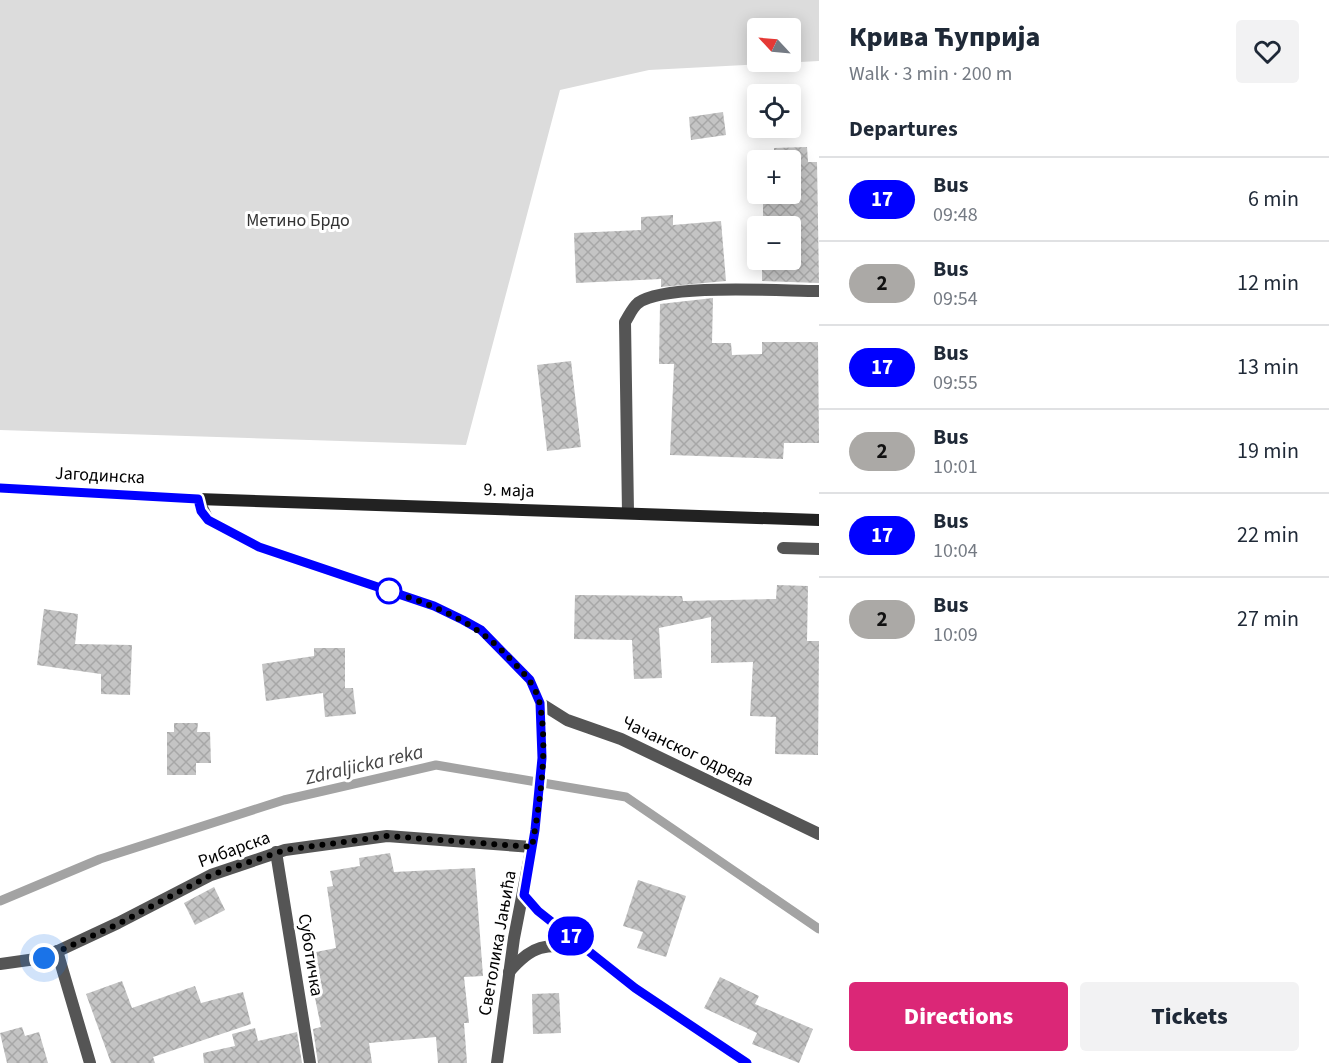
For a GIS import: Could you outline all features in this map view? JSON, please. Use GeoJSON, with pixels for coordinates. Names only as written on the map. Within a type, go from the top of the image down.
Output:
{"type":"FeatureCollection","features":[{"type":"Feature","properties":{"kind":"main road","name":"Јагодинска"},"geometry":{"type":"LineString","coordinates":[[0,488],[198,499]]}},
{"type":"Feature","properties":{"kind":"main road","name":"9. маја"},"geometry":{"type":"LineString","coordinates":[[198,499],[819,520]]}},
{"type":"Feature","properties":{"kind":"street"},"geometry":{"type":"LineString","coordinates":[[628,512],[625,322],[631,311],[639,303],[668,294],[819,291]]}},
{"type":"Feature","properties":{"kind":"street"},"geometry":{"type":"LineString","coordinates":[[198,499],[201,511],[208,520],[259,547],[434,606],[481,630],[530,680],[540,703]]}},
{"type":"Feature","properties":{"kind":"street"},"geometry":{"type":"LineString","coordinates":[[783,548],[819,549]]}},
{"type":"Feature","properties":{"kind":"street","name":"Светолика Јањића"},"geometry":{"type":"LineString","coordinates":[[497,1063],[508,973],[535,830],[542,758],[540,703]]}},
{"type":"Feature","properties":{"kind":"street","name":"Чачанског одреда"},"geometry":{"type":"LineString","coordinates":[[540,703],[567,720],[621,739],[819,834]]}},
{"type":"Feature","properties":{"kind":"street","name":"Рибарска"},"geometry":{"type":"LineString","coordinates":[[0,964],[44,958],[118,924],[211,875],[276,852],[387,836],[532,847]]}},
{"type":"Feature","properties":{"kind":"street","name":"Суботичка"},"geometry":{"type":"LineString","coordinates":[[276,852],[310,1063]]}},
{"type":"Feature","properties":{"kind":"street"},"geometry":{"type":"LineString","coordinates":[[524,895],[538,911],[635,988],[747,1063]]}},
{"type":"Feature","properties":{"kind":"street"},"geometry":{"type":"LineString","coordinates":[[508,973],[522,956],[539,947],[587,948]]}},
{"type":"Feature","properties":{"kind":"street"},"geometry":{"type":"LineString","coordinates":[[57,951],[90,1063]]}},
{"type":"Feature","properties":{"kind":"green space","name":"Метино Брдо"},"geometry":{"type":"Polygon","coordinates":[[[0,0],[819,0],[819,61],[801,62],[801,18],[747,18],[747,65],[649,70],[560,90],[466,445],[0,430],[0,0]]]}},
{"type":"Feature","properties":{"kind":"building"},"geometry":{"type":"Polygon","coordinates":[[[723,112],[726,135],[691,140],[689,117],[723,112]]]}},
{"type":"Feature","properties":{"kind":"building"},"geometry":{"type":"Polygon","coordinates":[[[807,147],[808,162],[817,162],[819,283],[762,281],[762,270],[801,270],[801,216],[763,216],[763,204],[801,204],[801,150],[774,150],[774,148],[807,147]]]}},
{"type":"Feature","properties":{"kind":"building"},"geometry":{"type":"Polygon","coordinates":[[[673,215],[673,225],[721,221],[726,281],[661,287],[661,279],[576,283],[574,233],[641,230],[641,217],[673,215]]]}},
{"type":"Feature","properties":{"kind":"building"},"geometry":{"type":"Polygon","coordinates":[[[713,298],[712,343],[731,343],[732,355],[762,354],[762,342],[818,342],[819,443],[784,443],[783,459],[670,455],[674,364],[659,364],[660,304],[713,298]]]}},
{"type":"Feature","properties":{"kind":"building"},"geometry":{"type":"Polygon","coordinates":[[[571,361],[581,447],[547,451],[537,365],[571,361]]]}},
{"type":"Feature","properties":{"kind":"building"},"geometry":{"type":"Polygon","coordinates":[[[777,585],[808,586],[807,641],[819,641],[818,755],[775,754],[776,717],[750,716],[753,662],[711,663],[711,617],[659,628],[662,678],[634,679],[632,640],[574,639],[575,595],[682,596],[683,601],[776,599],[777,585]]]}},
{"type":"Feature","properties":{"kind":"building"},"geometry":{"type":"Polygon","coordinates":[[[44,609],[78,614],[75,644],[132,645],[130,695],[101,694],[101,674],[37,665],[44,609]]]}},
{"type":"Feature","properties":{"kind":"building"},"geometry":{"type":"Polygon","coordinates":[[[314,648],[345,648],[345,688],[353,688],[356,714],[325,717],[323,693],[266,701],[262,664],[314,656],[314,648]]]}},
{"type":"Feature","properties":{"kind":"building"},"geometry":{"type":"Polygon","coordinates":[[[174,723],[198,723],[197,732],[210,732],[211,763],[196,763],[196,775],[167,775],[167,732],[174,732],[174,723]]]}},
{"type":"Feature","properties":{"kind":"building"},"geometry":{"type":"Polygon","coordinates":[[[390,853],[394,872],[475,868],[483,976],[464,977],[469,1023],[464,1023],[467,1063],[438,1063],[436,1037],[369,1043],[372,1063],[318,1063],[313,1029],[321,1027],[306,954],[336,948],[327,887],[333,886],[330,871],[360,866],[359,858],[390,853]]]}},
{"type":"Feature","properties":{"kind":"building"},"geometry":{"type":"Polygon","coordinates":[[[638,880],[686,896],[666,957],[637,948],[643,932],[623,926],[638,880]]]}},
{"type":"Feature","properties":{"kind":"building"},"geometry":{"type":"Polygon","coordinates":[[[214,887],[225,910],[195,925],[184,903],[214,887]]]}},
{"type":"Feature","properties":{"kind":"building"},"geometry":{"type":"Polygon","coordinates":[[[720,977],[759,996],[755,1004],[813,1029],[799,1063],[752,1044],[757,1033],[704,1008],[720,977]]]}},
{"type":"Feature","properties":{"kind":"building"},"geometry":{"type":"Polygon","coordinates":[[[122,981],[132,1008],[195,986],[201,1003],[243,992],[251,1024],[153,1057],[155,1063],[111,1063],[86,994],[122,981]]]}},
{"type":"Feature","properties":{"kind":"building"},"geometry":{"type":"Polygon","coordinates":[[[559,993],[561,1033],[533,1034],[532,994],[559,993]]]}},
{"type":"Feature","properties":{"kind":"building"},"geometry":{"type":"Polygon","coordinates":[[[22,1027],[25,1036],[39,1032],[48,1063],[7,1063],[0,1033],[22,1027]]]}},
{"type":"Feature","properties":{"kind":"building"},"geometry":{"type":"Polygon","coordinates":[[[255,1028],[258,1041],[297,1032],[302,1063],[204,1063],[203,1053],[235,1046],[232,1034],[255,1028]]]}},
{"type":"Feature","properties":{"kind":"waterway","name":"Zdraljicka reka"},"geometry":{"type":"LineString","coordinates":[[0,901],[100,859],[284,800],[436,765],[626,797],[819,929]]}},
{"type":"Feature","properties":{"kind":"bus line","name":"17"},"geometry":{"type":"LineString","coordinates":[[0,488],[198,499],[201,511],[220,529],[259,547],[434,606],[481,630],[530,680],[540,703],[542,758],[535,830],[524,895],[538,911],[635,988],[747,1063]]}},
{"type":"Feature","properties":{"kind":"route"},"geometry":{"type":"LineString","coordinates":[[44,958],[118,924],[211,875],[276,852],[363,837],[387,836],[424,837],[532,847],[542,758],[542,730],[540,703],[530,680],[481,630],[434,606],[389,591]]}}]}
